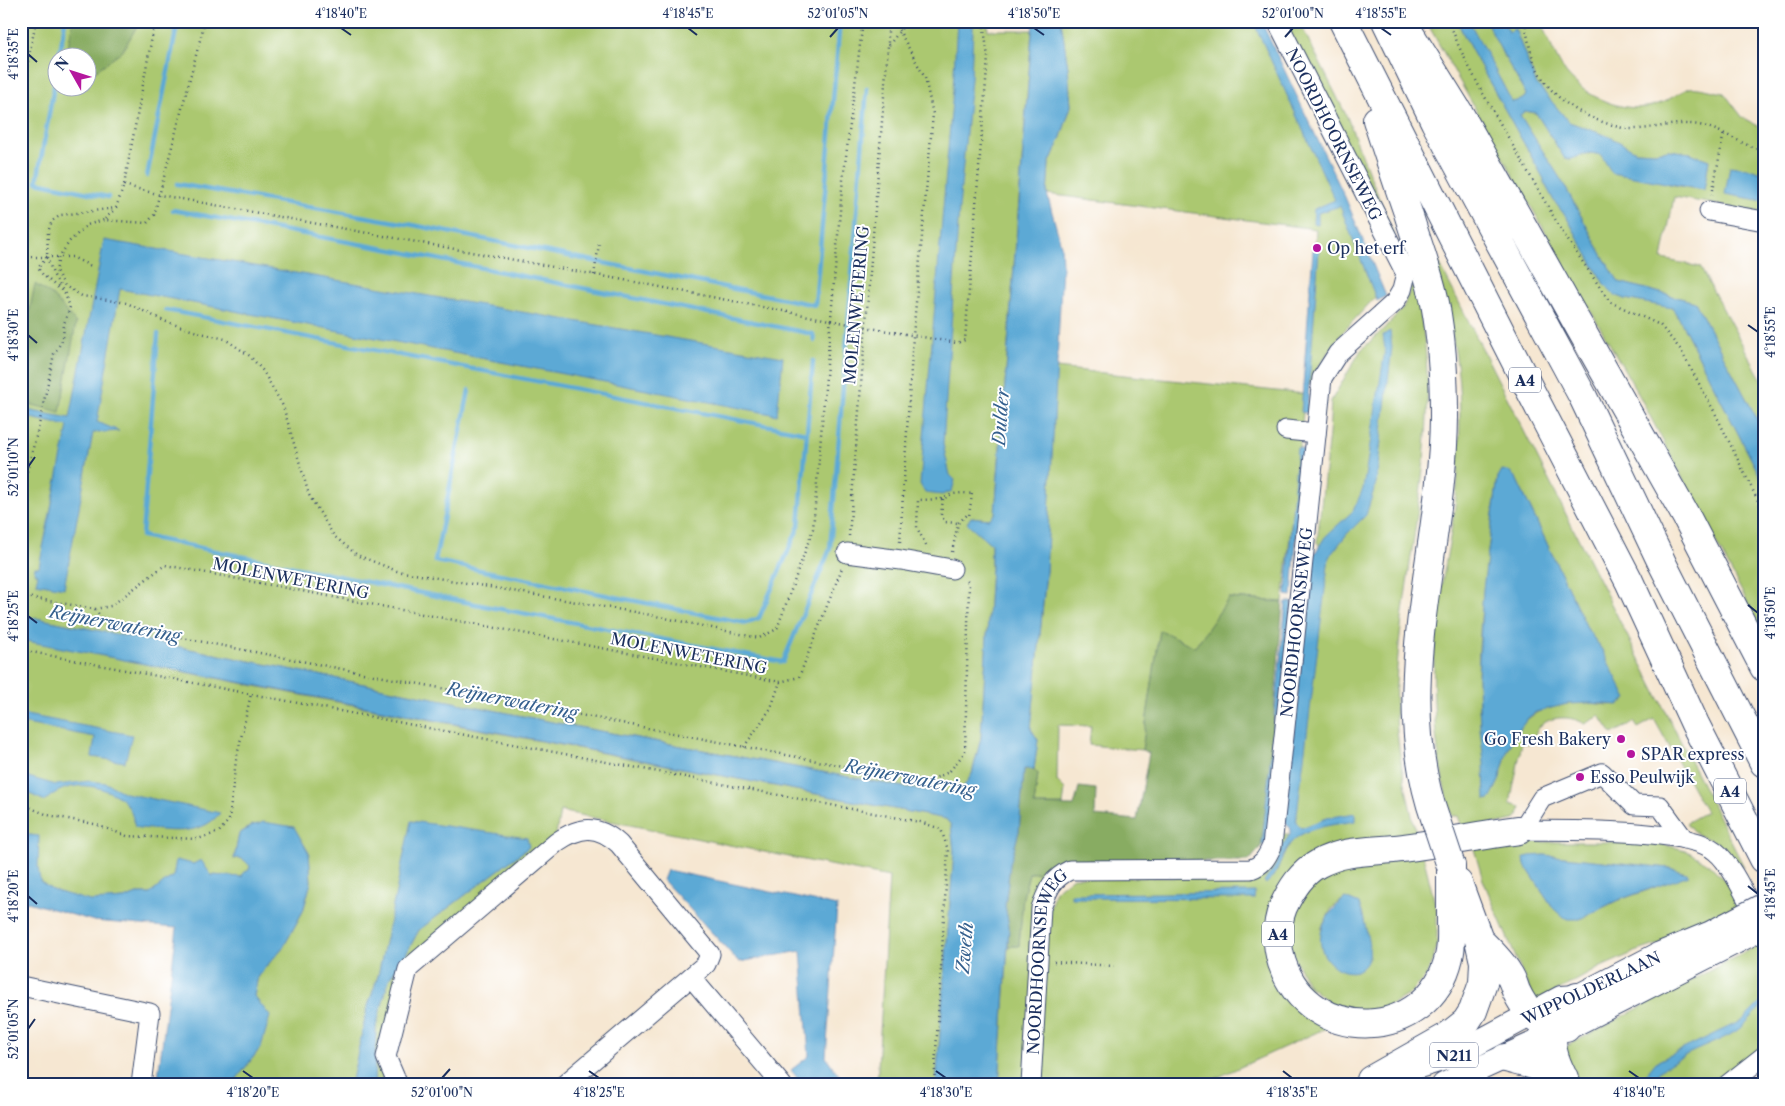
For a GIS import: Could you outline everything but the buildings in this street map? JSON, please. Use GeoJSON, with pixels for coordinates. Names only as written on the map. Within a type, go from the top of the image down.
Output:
{"type":"FeatureCollection","features":[{"type":"Feature","properties":{"kind":"highway","name":"A4"},"geometry":{"type":"LineString","coordinates":[[1386,21],[1436,122],[1583,397],[1663,565],[1764,763]]}},
{"type":"Feature","properties":{"kind":"highway"},"geometry":{"type":"LineString","coordinates":[[1402,21],[1464,121],[1687,518],[1764,667]]}},
{"type":"Feature","properties":{"kind":"highway","name":"A4"},"geometry":{"type":"LineString","coordinates":[[1347,29],[1422,256],[1435,303],[1442,367],[1444,416],[1441,480],[1421,622],[1416,712],[1421,759],[1429,798],[1479,940],[1484,962],[1483,983],[1476,1003],[1466,1022],[1447,1037],[1365,1082]]}},
{"type":"Feature","properties":{"kind":"highway","name":"A4"},"geometry":{"type":"LineString","coordinates":[[1347,29],[1529,388],[1630,581],[1695,724],[1764,859]]}},
{"type":"Feature","properties":{"kind":"highway","name":"A4"},"geometry":{"type":"LineString","coordinates":[[1452,866],[1452,935],[1449,957],[1437,984],[1426,999],[1413,1010],[1390,1021],[1358,1024],[1329,1016],[1316,1009],[1298,993],[1287,976],[1280,954],[1278,925],[1290,892],[1306,873],[1331,857],[1352,852],[1402,848],[1519,830]]}},
{"type":"Feature","properties":{"kind":"highway","name":"A4"},"geometry":{"type":"LineString","coordinates":[[1479,940],[1508,972],[1520,1000],[1531,1015],[1559,1030]]}},
{"type":"Feature","properties":{"kind":"highway"},"geometry":{"type":"LineString","coordinates":[[1565,1082],[1553,1047],[1559,1030],[1577,997]]}},
{"type":"Feature","properties":{"kind":"highway"},"geometry":{"type":"LineString","coordinates":[[1505,1058],[1555,1073],[1565,1082]]}},
{"type":"Feature","properties":{"kind":"main road","name":"WIPPOLDERLAAN"},"geometry":{"type":"LineString","coordinates":[[1444,1085],[1505,1058],[1559,1030],[1731,934],[1764,905]]}},
{"type":"Feature","properties":{"kind":"main road","name":"WIPPOLDERLAAN"},"geometry":{"type":"LineString","coordinates":[[1365,1082],[1455,1055],[1561,998],[1577,997],[1660,954],[1711,933],[1731,934],[1764,927]]}},
{"type":"Feature","properties":{"kind":"street","name":"NOORDHOORNSEWEG"},"geometry":{"type":"LineString","coordinates":[[1031,1085],[1041,908],[1048,890],[1058,876],[1070,870],[1251,869],[1257,867],[1265,860],[1272,846],[1322,378],[1338,353],[1395,302],[1402,290],[1406,274],[1278,21]]}},
{"type":"Feature","properties":{"kind":"street"},"geometry":{"type":"LineString","coordinates":[[1709,211],[1764,221]]}},
{"type":"Feature","properties":{"kind":"street"},"geometry":{"type":"LineString","coordinates":[[1286,430],[1316,433]]}},
{"type":"Feature","properties":{"kind":"street"},"geometry":{"type":"LineString","coordinates":[[848,553],[950,569]]}},
{"type":"Feature","properties":{"kind":"street"},"geometry":{"type":"LineString","coordinates":[[1519,830],[1525,825],[1542,798],[1602,773],[1634,805],[1660,806],[1684,839]]}},
{"type":"Feature","properties":{"kind":"street"},"geometry":{"type":"LineString","coordinates":[[398,1085],[386,1057],[408,969],[556,842],[575,831],[583,829],[598,830],[612,837],[710,954],[706,964],[564,1085]]}},
{"type":"Feature","properties":{"kind":"street","name":"A4"},"geometry":{"type":"LineString","coordinates":[[1519,830],[1630,833],[1700,842],[1714,850],[1725,860],[1764,932]]}},
{"type":"Feature","properties":{"kind":"street"},"geometry":{"type":"LineString","coordinates":[[691,976],[782,1085]]}},
{"type":"Feature","properties":{"kind":"street"},"geometry":{"type":"LineString","coordinates":[[21,986],[150,1012],[141,1085]]}},
{"type":"Feature","properties":{"kind":"street"},"geometry":{"type":"LineString","coordinates":[[1727,1085],[1764,1056]]}},
{"type":"Feature","properties":{"kind":"path"},"geometry":{"type":"LineString","coordinates":[[21,96],[36,21]]}},
{"type":"Feature","properties":{"kind":"path"},"geometry":{"type":"LineString","coordinates":[[104,220],[116,208],[124,185],[155,21]]}},
{"type":"Feature","properties":{"kind":"path"},"geometry":{"type":"LineString","coordinates":[[205,21],[154,215],[148,223],[104,220],[87,225],[70,241],[58,257],[56,271],[65,286],[82,296],[127,303],[164,321],[225,339],[250,356],[263,372],[283,406],[309,495],[334,536],[357,555],[397,571],[651,615],[759,638],[777,629],[813,529],[842,188],[863,21]]}},
{"type":"Feature","properties":{"kind":"path","name":"MOLENWETERING"},"geometry":{"type":"LineString","coordinates":[[95,610],[111,606],[165,565],[780,682],[799,677],[848,553],[888,46],[888,21]]}},
{"type":"Feature","properties":{"kind":"path"},"geometry":{"type":"LineString","coordinates":[[894,21],[925,78],[933,114],[913,336],[900,536],[901,560]]}},
{"type":"Feature","properties":{"kind":"path"},"geometry":{"type":"LineString","coordinates":[[888,46],[907,21]]}},
{"type":"Feature","properties":{"kind":"path"},"geometry":{"type":"LineString","coordinates":[[124,185],[160,195],[957,343],[964,340],[988,57],[983,21]]}},
{"type":"Feature","properties":{"kind":"path"},"geometry":{"type":"LineString","coordinates":[[1449,21],[1459,47],[1481,90],[1563,233],[1610,302],[1660,325],[1680,349],[1714,411],[1764,513]]}},
{"type":"Feature","properties":{"kind":"path"},"geometry":{"type":"LineString","coordinates":[[1525,21],[1530,48],[1541,76],[1571,108],[1594,119],[1628,129],[1689,124],[1724,132],[1745,144],[1764,151]]}},
{"type":"Feature","properties":{"kind":"path"},"geometry":{"type":"LineString","coordinates":[[1709,211],[1724,132]]}},
{"type":"Feature","properties":{"kind":"path"},"geometry":{"type":"LineString","coordinates":[[21,484],[25,479],[39,425],[54,354],[63,339],[64,324],[70,307],[47,257],[48,232],[52,220],[61,215],[116,208]]}},
{"type":"Feature","properties":{"kind":"path"},"geometry":{"type":"LineString","coordinates":[[594,275],[599,244]]}},
{"type":"Feature","properties":{"kind":"path"},"geometry":{"type":"LineString","coordinates":[[21,257],[72,257],[92,267]]}},
{"type":"Feature","properties":{"kind":"path"},"geometry":{"type":"LineString","coordinates":[[47,257],[38,268],[43,275],[65,294]]}},
{"type":"Feature","properties":{"kind":"path"},"geometry":{"type":"LineString","coordinates":[[21,596],[95,610],[105,623],[926,782],[949,772],[965,752],[970,583],[950,569],[958,523],[967,515],[969,516],[973,494],[952,494],[943,499],[918,500],[917,528],[926,545]]}},
{"type":"Feature","properties":{"kind":"path"},"geometry":{"type":"LineString","coordinates":[[943,499],[941,515],[945,522],[958,523]]}},
{"type":"Feature","properties":{"kind":"path"},"geometry":{"type":"LineString","coordinates":[[21,650],[920,822],[941,828],[948,850],[934,1085]]}},
{"type":"Feature","properties":{"kind":"path"},"geometry":{"type":"LineString","coordinates":[[744,747],[771,708],[780,682]]}},
{"type":"Feature","properties":{"kind":"path"},"geometry":{"type":"LineString","coordinates":[[21,804],[48,815],[94,824],[127,836],[198,839],[219,832],[229,820],[236,760],[251,694]]}},
{"type":"Feature","properties":{"kind":"path"},"geometry":{"type":"LineString","coordinates":[[1037,961],[1114,966]]}},
{"type":"Feature","properties":{"kind":"green space"},"geometry":{"type":"Polygon","coordinates":[[[21,21],[987,21],[988,30],[1032,30],[995,514],[989,519],[971,517],[991,544],[991,568],[981,738],[972,774],[963,789],[946,792],[914,789],[562,724],[21,615],[21,21]]]}},
{"type":"Feature","properties":{"kind":"green space"},"geometry":{"type":"Polygon","coordinates":[[[73,21],[140,21],[122,52],[98,69],[98,48],[68,48],[73,21]]]}},
{"type":"Feature","properties":{"kind":"green space"},"geometry":{"type":"Polygon","coordinates":[[[1061,21],[1257,21],[1287,80],[1379,293],[1343,332],[1319,366],[1305,394],[1316,229],[1047,194],[1049,164],[1061,137],[1071,106],[1061,21]]]}},
{"type":"Feature","properties":{"kind":"green space"},"geometry":{"type":"Polygon","coordinates":[[[1281,21],[1299,21],[1347,117],[1413,284],[1423,333],[1427,383],[1426,433],[1400,633],[1396,683],[1398,741],[1417,837],[1339,848],[1272,937],[1335,1024],[1201,1085],[1036,1085],[1045,924],[1055,891],[1073,877],[1230,878],[1263,875],[1274,862],[1281,834],[1296,834],[1294,822],[1325,554],[1317,542],[1331,401],[1361,350],[1403,308],[1412,284],[1281,21]]]}},
{"type":"Feature","properties":{"kind":"green space"},"geometry":{"type":"Polygon","coordinates":[[[1426,21],[1457,21],[1544,179],[1554,201],[1567,218],[1604,284],[1625,299],[1671,307],[1679,318],[1764,484],[1764,634],[1640,397],[1426,21]]]}},
{"type":"Feature","properties":{"kind":"green space"},"geometry":{"type":"Polygon","coordinates":[[[1469,21],[1486,21],[1526,94],[1521,100],[1512,102],[1469,21]]]}},
{"type":"Feature","properties":{"kind":"green space"},"geometry":{"type":"Polygon","coordinates":[[[1503,21],[1540,21],[1566,73],[1584,90],[1606,102],[1631,108],[1643,107],[1660,104],[1690,88],[1701,88],[1724,93],[1743,118],[1764,129],[1764,174],[1747,168],[1735,168],[1726,194],[1764,201],[1764,213],[1674,197],[1662,259],[1700,267],[1764,384],[1764,432],[1695,302],[1619,282],[1563,183],[1520,115],[1525,111],[1536,113],[1565,159],[1593,153],[1598,154],[1614,159],[1654,179],[1672,185],[1704,190],[1709,160],[1690,153],[1669,150],[1654,152],[1636,151],[1610,137],[1569,122],[1536,83],[1515,29],[1508,32],[1503,21]]]}},
{"type":"Feature","properties":{"kind":"green space"},"geometry":{"type":"Polygon","coordinates":[[[1428,241],[1744,867],[1716,842],[1696,834],[1686,823],[1706,812],[1654,719],[1638,728],[1634,722],[1612,734],[1600,716],[1585,724],[1568,718],[1556,718],[1545,722],[1537,730],[1532,744],[1522,743],[1510,804],[1521,807],[1514,820],[1463,830],[1458,816],[1452,816],[1440,766],[1434,714],[1434,662],[1438,610],[1457,489],[1460,396],[1453,337],[1428,241]],[[1498,477],[1480,627],[1479,708],[1490,799],[1513,738],[1520,727],[1537,712],[1559,705],[1586,703],[1611,705],[1626,699],[1602,650],[1588,630],[1516,478],[1498,477]]]}},
{"type":"Feature","properties":{"kind":"green space"},"geometry":{"type":"Polygon","coordinates":[[[35,284],[53,296],[76,323],[60,412],[21,402],[21,352],[35,284]]]}},
{"type":"Feature","properties":{"kind":"green space"},"geometry":{"type":"Polygon","coordinates":[[[1056,368],[1305,394],[1283,602],[1229,598],[1195,648],[1160,631],[1142,750],[1089,745],[1091,726],[1058,725],[1057,781],[1065,789],[1063,805],[1034,805],[1038,774],[1034,769],[1038,740],[1031,729],[1046,572],[1056,368]]]}},
{"type":"Feature","properties":{"kind":"green space"},"geometry":{"type":"Polygon","coordinates":[[[1229,598],[1283,602],[1266,810],[1261,847],[1249,861],[1070,861],[1048,872],[1029,873],[1023,897],[1019,946],[1008,946],[1009,926],[1005,906],[1010,864],[1019,831],[1024,769],[1034,769],[1038,774],[1034,805],[1074,806],[1079,787],[1096,789],[1095,816],[1137,820],[1149,753],[1142,750],[1160,630],[1195,647],[1229,598]]]}},
{"type":"Feature","properties":{"kind":"green space"},"geometry":{"type":"Polygon","coordinates":[[[21,639],[275,690],[946,819],[951,825],[954,851],[936,1085],[877,1085],[889,877],[560,811],[556,835],[406,960],[379,1064],[386,1085],[374,1085],[376,1027],[389,979],[419,930],[529,847],[412,821],[378,976],[367,1009],[351,1085],[232,1085],[261,1047],[254,996],[258,976],[284,946],[303,911],[311,882],[309,853],[260,824],[252,825],[239,834],[234,859],[241,859],[250,866],[249,870],[242,877],[211,875],[194,864],[176,862],[173,877],[150,894],[137,894],[124,899],[89,902],[38,885],[36,836],[21,834],[21,639]]]}},
{"type":"Feature","properties":{"kind":"green space"},"geometry":{"type":"Polygon","coordinates":[[[1510,842],[1654,842],[1685,850],[1710,865],[1730,886],[1742,908],[1689,934],[1635,952],[1601,967],[1535,1003],[1483,880],[1474,849],[1510,842]],[[1544,855],[1524,862],[1554,909],[1580,919],[1616,901],[1648,890],[1687,873],[1669,868],[1544,855]]]}},
{"type":"Feature","properties":{"kind":"green space"},"geometry":{"type":"Polygon","coordinates":[[[1423,855],[1437,912],[1437,947],[1426,977],[1408,995],[1387,1007],[1365,1011],[1331,1004],[1309,986],[1291,952],[1290,931],[1294,910],[1303,893],[1318,878],[1336,868],[1423,855]],[[1345,898],[1332,908],[1321,929],[1369,955],[1363,915],[1359,904],[1345,898]]]}},
{"type":"Feature","properties":{"kind":"green space"},"geometry":{"type":"Polygon","coordinates":[[[1048,872],[1042,888],[1025,1085],[999,1085],[1008,946],[1019,946],[1023,897],[1029,873],[1048,872]]]}},
{"type":"Feature","properties":{"kind":"green space"},"geometry":{"type":"Polygon","coordinates":[[[1762,943],[1764,946],[1764,1047],[1717,1085],[1575,1085],[1561,1051],[1567,1046],[1762,943]]]}},
{"type":"Feature","properties":{"kind":"water"},"geometry":{"type":"Polygon","coordinates":[[[957,21],[973,21],[973,29],[971,79],[959,208],[943,444],[950,475],[955,480],[952,491],[942,495],[925,493],[920,484],[957,21]]]}},
{"type":"Feature","properties":{"kind":"water","name":"Zweth"},"geometry":{"type":"Polygon","coordinates":[[[1033,21],[1061,21],[1071,106],[1061,137],[1049,164],[1047,194],[1061,245],[1062,266],[1046,572],[1031,729],[1038,740],[1034,769],[1024,769],[1019,831],[1010,864],[1005,906],[1009,926],[999,1085],[936,1085],[954,851],[951,825],[946,819],[21,640],[21,615],[562,724],[914,789],[946,792],[962,789],[972,774],[981,738],[991,568],[991,544],[967,523],[971,517],[989,519],[995,514],[1033,21]]]}},
{"type":"Feature","properties":{"kind":"water"},"geometry":{"type":"Polygon","coordinates":[[[1253,21],[1261,21],[1345,197],[1386,296],[1377,301],[1340,206],[1318,213],[1318,224],[1313,223],[1314,209],[1335,200],[1253,21]]]}},
{"type":"Feature","properties":{"kind":"water"},"geometry":{"type":"Polygon","coordinates":[[[1457,21],[1469,21],[1512,102],[1521,100],[1526,94],[1486,21],[1503,21],[1508,32],[1515,29],[1536,83],[1569,122],[1610,137],[1636,151],[1654,152],[1669,150],[1690,153],[1709,160],[1704,190],[1612,173],[1601,155],[1589,153],[1565,159],[1536,113],[1525,111],[1520,115],[1563,183],[1619,282],[1695,302],[1764,432],[1764,484],[1679,318],[1672,308],[1625,299],[1615,295],[1604,284],[1567,218],[1554,201],[1544,179],[1457,21]]]}},
{"type":"Feature","properties":{"kind":"water"},"geometry":{"type":"Polygon","coordinates":[[[1730,166],[1747,168],[1764,174],[1764,201],[1725,194],[1730,166]]]}},
{"type":"Feature","properties":{"kind":"water"},"geometry":{"type":"Polygon","coordinates":[[[104,240],[783,357],[777,415],[120,289],[97,422],[119,431],[93,433],[64,588],[36,583],[38,574],[34,573],[35,567],[39,567],[68,426],[21,416],[21,409],[70,418],[104,240]]]}},
{"type":"Feature","properties":{"kind":"water"},"geometry":{"type":"Polygon","coordinates":[[[1313,250],[1319,250],[1307,413],[1301,412],[1313,250]]]}},
{"type":"Feature","properties":{"kind":"water"},"geometry":{"type":"Polygon","coordinates":[[[1390,331],[1392,347],[1376,483],[1366,515],[1347,534],[1329,557],[1296,822],[1301,828],[1327,818],[1355,813],[1355,821],[1318,828],[1300,835],[1288,847],[1277,871],[1266,884],[1264,881],[1274,868],[1291,831],[1286,824],[1284,816],[1313,556],[1325,537],[1353,511],[1363,489],[1385,350],[1383,335],[1390,331]]]}},
{"type":"Feature","properties":{"kind":"water"},"geometry":{"type":"Polygon","coordinates":[[[1297,448],[1303,449],[1292,596],[1286,595],[1297,448]]]}},
{"type":"Feature","properties":{"kind":"water"},"geometry":{"type":"Polygon","coordinates":[[[1502,470],[1508,471],[1516,478],[1588,630],[1602,650],[1627,699],[1618,705],[1567,704],[1536,712],[1528,718],[1516,734],[1507,752],[1499,781],[1490,799],[1485,800],[1478,678],[1483,589],[1498,477],[1502,470]]]}},
{"type":"Feature","properties":{"kind":"water"},"geometry":{"type":"Polygon","coordinates":[[[1286,602],[1292,602],[1268,845],[1262,845],[1286,602]]]}},
{"type":"Feature","properties":{"kind":"water"},"geometry":{"type":"Polygon","coordinates":[[[21,714],[132,735],[125,762],[92,757],[95,737],[21,723],[21,714]]]}},
{"type":"Feature","properties":{"kind":"water"},"geometry":{"type":"Polygon","coordinates":[[[21,775],[56,785],[90,781],[106,783],[125,793],[220,813],[212,821],[193,829],[172,831],[139,828],[135,827],[129,807],[118,796],[110,792],[91,786],[74,786],[59,791],[45,801],[21,790],[21,775]]]}},
{"type":"Feature","properties":{"kind":"water"},"geometry":{"type":"Polygon","coordinates":[[[411,821],[527,838],[529,847],[419,930],[389,979],[376,1027],[374,1085],[351,1085],[367,1009],[378,976],[411,821]]]}},
{"type":"Feature","properties":{"kind":"water"},"geometry":{"type":"Polygon","coordinates":[[[263,822],[294,827],[309,853],[311,882],[303,911],[284,946],[258,976],[254,996],[270,1016],[261,1047],[232,1085],[157,1085],[177,928],[94,921],[21,900],[21,834],[39,836],[38,867],[40,881],[52,890],[90,901],[124,899],[137,894],[150,894],[173,877],[176,860],[193,864],[201,860],[211,875],[242,877],[243,873],[249,870],[250,866],[241,859],[234,859],[239,834],[253,825],[263,822]]]}},
{"type":"Feature","properties":{"kind":"water"},"geometry":{"type":"Polygon","coordinates":[[[1544,855],[1669,868],[1689,875],[1616,901],[1580,919],[1568,919],[1554,909],[1525,865],[1524,858],[1544,855]]]}},
{"type":"Feature","properties":{"kind":"water"},"geometry":{"type":"Polygon","coordinates":[[[667,870],[837,906],[826,1057],[843,1081],[843,1085],[803,1085],[791,1070],[809,1056],[801,951],[739,962],[663,880],[667,870]]]}},
{"type":"Feature","properties":{"kind":"water"},"geometry":{"type":"Polygon","coordinates":[[[1255,892],[1254,899],[1071,898],[1071,894],[1255,892]]]}},
{"type":"Feature","properties":{"kind":"water"},"geometry":{"type":"Polygon","coordinates":[[[1345,898],[1359,904],[1369,945],[1369,956],[1363,967],[1352,972],[1340,970],[1330,962],[1322,950],[1321,935],[1328,917],[1345,898]]]}},
{"type":"Feature","properties":{"kind":"water"},"geometry":{"type":"Polygon","coordinates":[[[1761,1002],[1764,1004],[1739,1029],[1676,1060],[1656,1076],[1652,1085],[1643,1085],[1647,1073],[1656,1062],[1743,1020],[1761,1002]]]}},
{"type":"Feature","properties":{"kind":"waterway"},"geometry":{"type":"LineString","coordinates":[[61,48],[65,21]]}},
{"type":"Feature","properties":{"kind":"waterway"},"geometry":{"type":"LineString","coordinates":[[147,176],[178,21]]}},
{"type":"Feature","properties":{"kind":"waterway"},"geometry":{"type":"LineString","coordinates":[[177,184],[413,225],[815,305],[840,21]]}},
{"type":"Feature","properties":{"kind":"waterway"},"geometry":{"type":"LineString","coordinates":[[158,334],[142,536],[490,607],[783,662],[830,549],[867,88]]}},
{"type":"Feature","properties":{"kind":"waterway"},"geometry":{"type":"LineString","coordinates":[[52,98],[37,182],[108,197]]}},
{"type":"Feature","properties":{"kind":"waterway"},"geometry":{"type":"LineString","coordinates":[[173,210],[392,250],[813,334],[814,341]]}},
{"type":"Feature","properties":{"kind":"waterway"},"geometry":{"type":"LineString","coordinates":[[166,310],[807,433]]}},
{"type":"Feature","properties":{"kind":"waterway"},"geometry":{"type":"LineString","coordinates":[[469,390],[435,561],[746,623],[759,618],[799,526],[813,361]]}},
{"type":"Feature","properties":{"kind":"place","name":"Op het erf"},"geometry":{"type":"Point","coordinates":[1317,248]}},
{"type":"Feature","properties":{"kind":"place","name":"Go Fresh Bakery"},"geometry":{"type":"Point","coordinates":[1621,739]}},
{"type":"Feature","properties":{"kind":"place","name":"SPAR express"},"geometry":{"type":"Point","coordinates":[1631,754]}},
{"type":"Feature","properties":{"kind":"place","name":"Esso Peulwijk"},"geometry":{"type":"Point","coordinates":[1580,777]}},
{"type":"Feature","properties":{"kind":"water label","name":"Dulder"},"geometry":{"type":"Point","coordinates":[1001,417]}},
{"type":"Feature","properties":{"kind":"water label","name":"Reijnerwatering"},"geometry":{"type":"Point","coordinates":[115,624]}},
{"type":"Feature","properties":{"kind":"water label","name":"Reijnerwatering"},"geometry":{"type":"Point","coordinates":[512,701]}},
{"type":"Feature","properties":{"kind":"water label","name":"Reijnerwatering"},"geometry":{"type":"Point","coordinates":[910,778]}}]}
